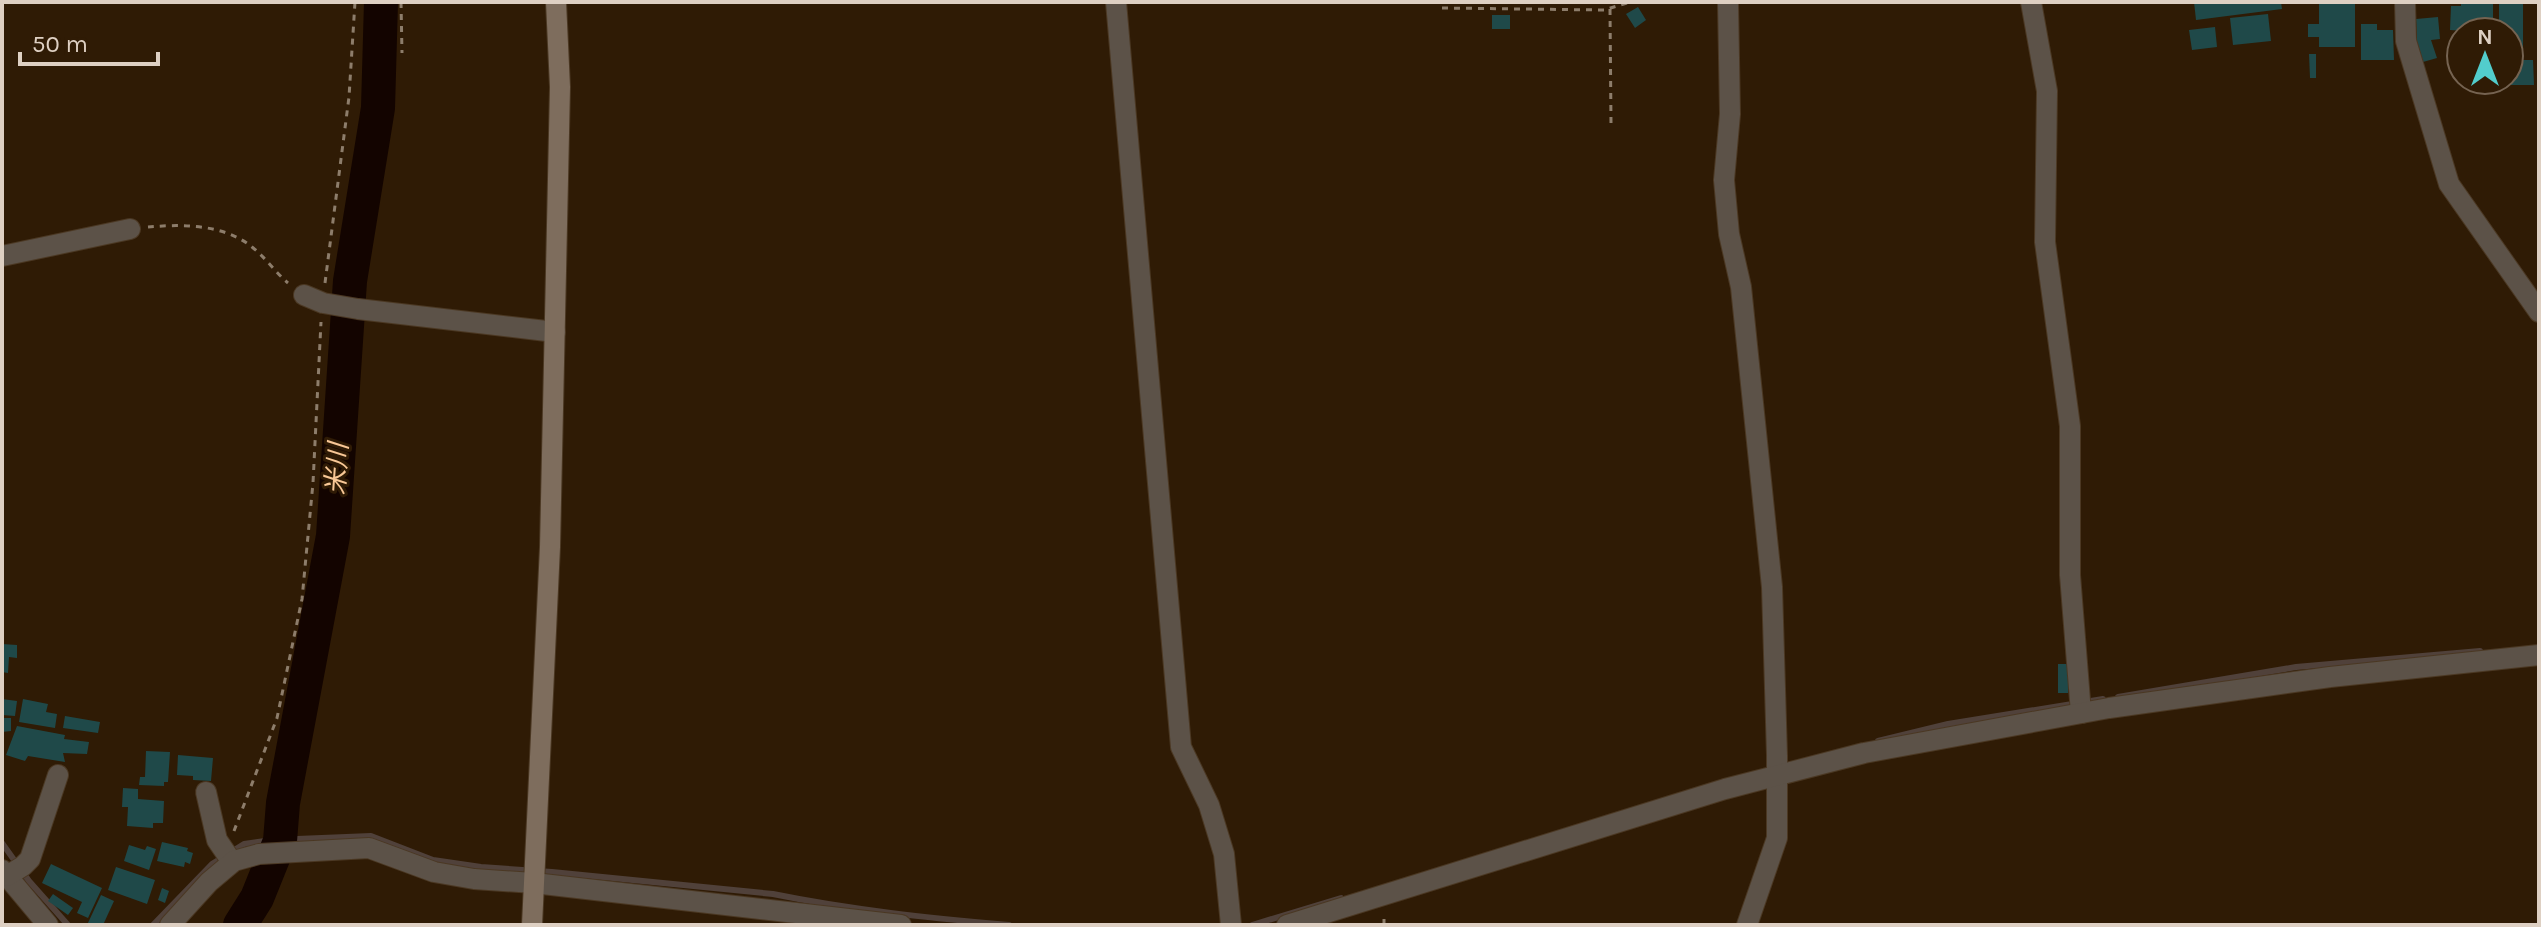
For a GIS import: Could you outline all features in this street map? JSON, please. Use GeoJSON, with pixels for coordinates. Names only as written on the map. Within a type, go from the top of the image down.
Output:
{"type":"FeatureCollection","features":[{"type":"Feature","properties":{"kind":"street"},"geometry":{"type":"LineString","coordinates":[[532,925],[550,547],[560,87],[556,2]]}},
{"type":"Feature","properties":{"kind":"street"},"geometry":{"type":"LineString","coordinates":[[1116,2],[1181,747],[1209,805],[1224,854],[1231,924]]}},
{"type":"Feature","properties":{"kind":"street"},"geometry":{"type":"LineString","coordinates":[[1728,2],[1730,114],[1724,180],[1729,234],[1741,287],[1772,587],[1777,768],[1777,838],[1747,925]]}},
{"type":"Feature","properties":{"kind":"street"},"geometry":{"type":"LineString","coordinates":[[2031,2],[2047,91],[2045,242],[2070,426],[2070,575],[2080,706]]}},
{"type":"Feature","properties":{"kind":"street"},"geometry":{"type":"LineString","coordinates":[[2405,2],[2406,41],[2449,184],[2539,312]]}},
{"type":"Feature","properties":{"kind":"street"},"geometry":{"type":"LineString","coordinates":[[2,256],[130,229]]}},
{"type":"Feature","properties":{"kind":"street"},"geometry":{"type":"LineString","coordinates":[[321,301],[358,309],[555,332]]}},
{"type":"Feature","properties":{"kind":"street"},"geometry":{"type":"LineString","coordinates":[[1287,925],[1777,768],[1864,753],[2080,706],[2539,655]]}},
{"type":"Feature","properties":{"kind":"street"},"geometry":{"type":"LineString","coordinates":[[48,925],[12,871],[30,859],[58,775]]}},
{"type":"Feature","properties":{"kind":"street"},"geometry":{"type":"LineString","coordinates":[[206,792],[212,826],[227,854]]}},
{"type":"Feature","properties":{"kind":"street"},"geometry":{"type":"LineString","coordinates":[[227,854],[369,848],[434,872],[474,879],[534,883],[901,925]]}},
{"type":"Feature","properties":{"kind":"street"},"geometry":{"type":"LineString","coordinates":[[170,925],[209,882],[227,854]]}},
{"type":"Feature","properties":{"kind":"path"},"geometry":{"type":"LineString","coordinates":[[227,854],[277,718],[302,599],[313,483],[321,301],[349,97],[355,2]]}},
{"type":"Feature","properties":{"kind":"path"},"geometry":{"type":"LineString","coordinates":[[401,2],[402,53]]}},
{"type":"Feature","properties":{"kind":"path"},"geometry":{"type":"LineString","coordinates":[[1442,8],[1610,9],[1630,2]]}},
{"type":"Feature","properties":{"kind":"path"},"geometry":{"type":"LineString","coordinates":[[1610,9],[1611,123]]}},
{"type":"Feature","properties":{"kind":"path"},"geometry":{"type":"LineString","coordinates":[[130,229],[191,226],[229,233],[253,247],[277,274],[321,301]]}},
{"type":"Feature","properties":{"kind":"building"},"geometry":{"type":"Polygon","coordinates":[[[2194,2],[2281,2],[2282,9],[2196,20],[2194,2]]]}},
{"type":"Feature","properties":{"kind":"building"},"geometry":{"type":"Polygon","coordinates":[[[2319,2],[2355,2],[2355,47],[2319,47],[2319,37],[2308,37],[2308,24],[2319,24],[2319,2]]]}},
{"type":"Feature","properties":{"kind":"building"},"geometry":{"type":"Polygon","coordinates":[[[2461,2],[2493,2],[2493,16],[2451,16],[2451,6],[2461,6],[2461,2]]]}},
{"type":"Feature","properties":{"kind":"building"},"geometry":{"type":"Polygon","coordinates":[[[2499,2],[2523,2],[2523,16],[2499,16],[2499,2]]]}},
{"type":"Feature","properties":{"kind":"building"},"geometry":{"type":"Polygon","coordinates":[[[1638,7],[1646,20],[1635,28],[1626,14],[1638,7]]]}},
{"type":"Feature","properties":{"kind":"building"},"geometry":{"type":"Polygon","coordinates":[[[2268,14],[2271,41],[2233,45],[2230,18],[2268,14]]]}},
{"type":"Feature","properties":{"kind":"building"},"geometry":{"type":"Polygon","coordinates":[[[1492,15],[1510,15],[1510,29],[1492,29],[1492,15]]]}},
{"type":"Feature","properties":{"kind":"building"},"geometry":{"type":"Polygon","coordinates":[[[2438,17],[2440,39],[2431,40],[2437,58],[2423,62],[2415,38],[2416,19],[2438,17]]]}},
{"type":"Feature","properties":{"kind":"building"},"geometry":{"type":"Polygon","coordinates":[[[2361,24],[2377,24],[2377,30],[2393,30],[2394,60],[2361,60],[2361,24]]]}},
{"type":"Feature","properties":{"kind":"building"},"geometry":{"type":"Polygon","coordinates":[[[2215,27],[2217,47],[2192,50],[2189,30],[2215,27]]]}},
{"type":"Feature","properties":{"kind":"building"},"geometry":{"type":"Polygon","coordinates":[[[2309,54],[2316,54],[2316,78],[2310,78],[2309,54]]]}},
{"type":"Feature","properties":{"kind":"building"},"geometry":{"type":"Polygon","coordinates":[[[2525,60],[2533,60],[2534,85],[2525,85],[2525,60]]]}},
{"type":"Feature","properties":{"kind":"building"},"geometry":{"type":"Polygon","coordinates":[[[2,644],[17,645],[17,658],[9,657],[8,673],[2,672],[2,644]]]}},
{"type":"Feature","properties":{"kind":"building"},"geometry":{"type":"Polygon","coordinates":[[[2058,664],[2068,664],[2068,693],[2058,693],[2058,664]]]}},
{"type":"Feature","properties":{"kind":"building"},"geometry":{"type":"Polygon","coordinates":[[[2,699],[17,701],[15,716],[2,715],[2,699]]]}},
{"type":"Feature","properties":{"kind":"building"},"geometry":{"type":"Polygon","coordinates":[[[23,699],[48,704],[46,712],[57,714],[55,728],[19,722],[23,699]]]}},
{"type":"Feature","properties":{"kind":"building"},"geometry":{"type":"Polygon","coordinates":[[[65,716],[100,722],[98,733],[63,728],[65,716]]]}},
{"type":"Feature","properties":{"kind":"building"},"geometry":{"type":"Polygon","coordinates":[[[2,718],[11,718],[11,731],[2,732],[2,718]]]}},
{"type":"Feature","properties":{"kind":"building"},"geometry":{"type":"Polygon","coordinates":[[[17,726],[65,735],[64,739],[89,742],[87,754],[63,753],[65,762],[28,756],[25,761],[6,755],[17,726]]]}},
{"type":"Feature","properties":{"kind":"building"},"geometry":{"type":"Polygon","coordinates":[[[146,751],[170,752],[168,782],[164,782],[164,786],[139,785],[140,777],[145,777],[146,751]]]}},
{"type":"Feature","properties":{"kind":"building"},"geometry":{"type":"Polygon","coordinates":[[[178,755],[213,758],[211,781],[177,775],[178,755]]]}},
{"type":"Feature","properties":{"kind":"building"},"geometry":{"type":"Polygon","coordinates":[[[123,788],[138,789],[138,799],[164,801],[163,823],[153,823],[153,828],[127,826],[128,807],[122,807],[123,788]]]}},
{"type":"Feature","properties":{"kind":"building"},"geometry":{"type":"Polygon","coordinates":[[[162,842],[188,848],[187,851],[193,853],[190,864],[185,862],[184,867],[157,861],[162,842]]]}},
{"type":"Feature","properties":{"kind":"building"},"geometry":{"type":"Polygon","coordinates":[[[129,845],[145,850],[147,846],[156,849],[149,870],[124,861],[129,845]]]}},
{"type":"Feature","properties":{"kind":"building"},"geometry":{"type":"Polygon","coordinates":[[[51,864],[102,888],[88,918],[77,913],[82,902],[42,883],[51,864]]]}},
{"type":"Feature","properties":{"kind":"building"},"geometry":{"type":"Polygon","coordinates":[[[116,867],[155,880],[147,904],[108,890],[116,867]]]}},
{"type":"Feature","properties":{"kind":"building"},"geometry":{"type":"Polygon","coordinates":[[[162,888],[169,891],[165,903],[158,900],[162,888]]]}},
{"type":"Feature","properties":{"kind":"building"},"geometry":{"type":"Polygon","coordinates":[[[53,894],[73,908],[68,915],[48,901],[53,894]]]}},
{"type":"Feature","properties":{"kind":"building"},"geometry":{"type":"Polygon","coordinates":[[[101,895],[114,901],[103,925],[87,925],[101,895]]]}},
{"type":"Feature","properties":{"kind":"waterway","name":"米川"},"geometry":{"type":"LineString","coordinates":[[240,925],[257,898],[280,841],[283,803],[333,536],[350,281],[378,108],[381,2]]}},
{"type":"Feature","properties":{"kind":"waterway"},"geometry":{"type":"LineString","coordinates":[[2118,697],[2296,667],[2480,651]]}},
{"type":"Feature","properties":{"kind":"waterway"},"geometry":{"type":"LineString","coordinates":[[1878,741],[1948,724],[2103,699]]}},
{"type":"Feature","properties":{"kind":"waterway"},"geometry":{"type":"LineString","coordinates":[[153,925],[212,864],[244,844],[371,836],[433,860],[481,867],[773,894],[891,913],[1009,925]]}},
{"type":"Feature","properties":{"kind":"waterway"},"geometry":{"type":"LineString","coordinates":[[2,843],[29,881],[68,925]]}},
{"type":"Feature","properties":{"kind":"waterway"},"geometry":{"type":"LineString","coordinates":[[1252,925],[1341,898]]}}]}
